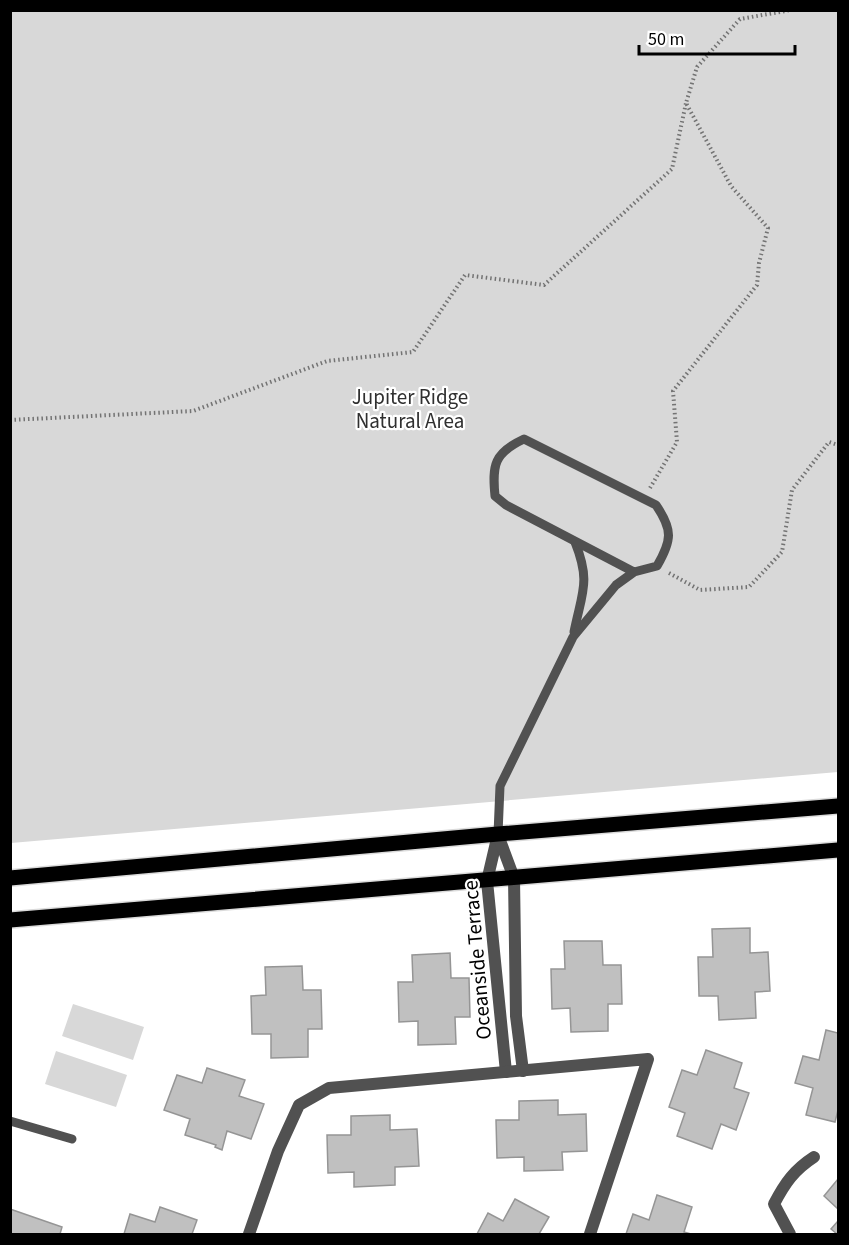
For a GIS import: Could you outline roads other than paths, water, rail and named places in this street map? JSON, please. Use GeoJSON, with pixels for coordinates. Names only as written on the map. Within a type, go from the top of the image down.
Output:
{"type":"FeatureCollection","features":[{"type":"Feature","properties":{"kind":"main road"},"geometry":{"type":"LineString","coordinates":[[10,878],[838,806]]}},
{"type":"Feature","properties":{"kind":"main road"},"geometry":{"type":"LineString","coordinates":[[10,920],[838,850]]}},
{"type":"Feature","properties":{"kind":"street","name":"Oceanside Terrace"},"geometry":{"type":"LineString","coordinates":[[498,834],[514,878],[516,1016],[523,1071]]}},
{"type":"Feature","properties":{"kind":"street","name":"Oceanside Terrace"},"geometry":{"type":"LineString","coordinates":[[498,834],[487,880],[506,1072]]}},
{"type":"Feature","properties":{"kind":"street"},"geometry":{"type":"LineString","coordinates":[[249,1234],[278,1151],[299,1105],[330,1088],[648,1059],[590,1234]]}},
{"type":"Feature","properties":{"kind":"street"},"geometry":{"type":"LineString","coordinates":[[790,1234],[774,1204],[785,1183],[798,1167],[814,1157]]}},
{"type":"Feature","properties":{"kind":"lane"},"geometry":{"type":"LineString","coordinates":[[573,637],[616,585],[634,572],[657,566],[668,546],[668,523],[656,505],[524,439],[504,449],[492,472],[495,496],[506,505],[634,572]]}},
{"type":"Feature","properties":{"kind":"lane"},"geometry":{"type":"LineString","coordinates":[[498,834],[500,786],[573,637],[586,588],[585,566],[575,542]]}},
{"type":"Feature","properties":{"kind":"lane"},"geometry":{"type":"LineString","coordinates":[[10,1121],[72,1139]]}},
{"type":"Feature","properties":{"kind":"park label","name":"Jupiter Ridge Natural Area"},"geometry":{"type":"Point","coordinates":[410,409]}}]}
